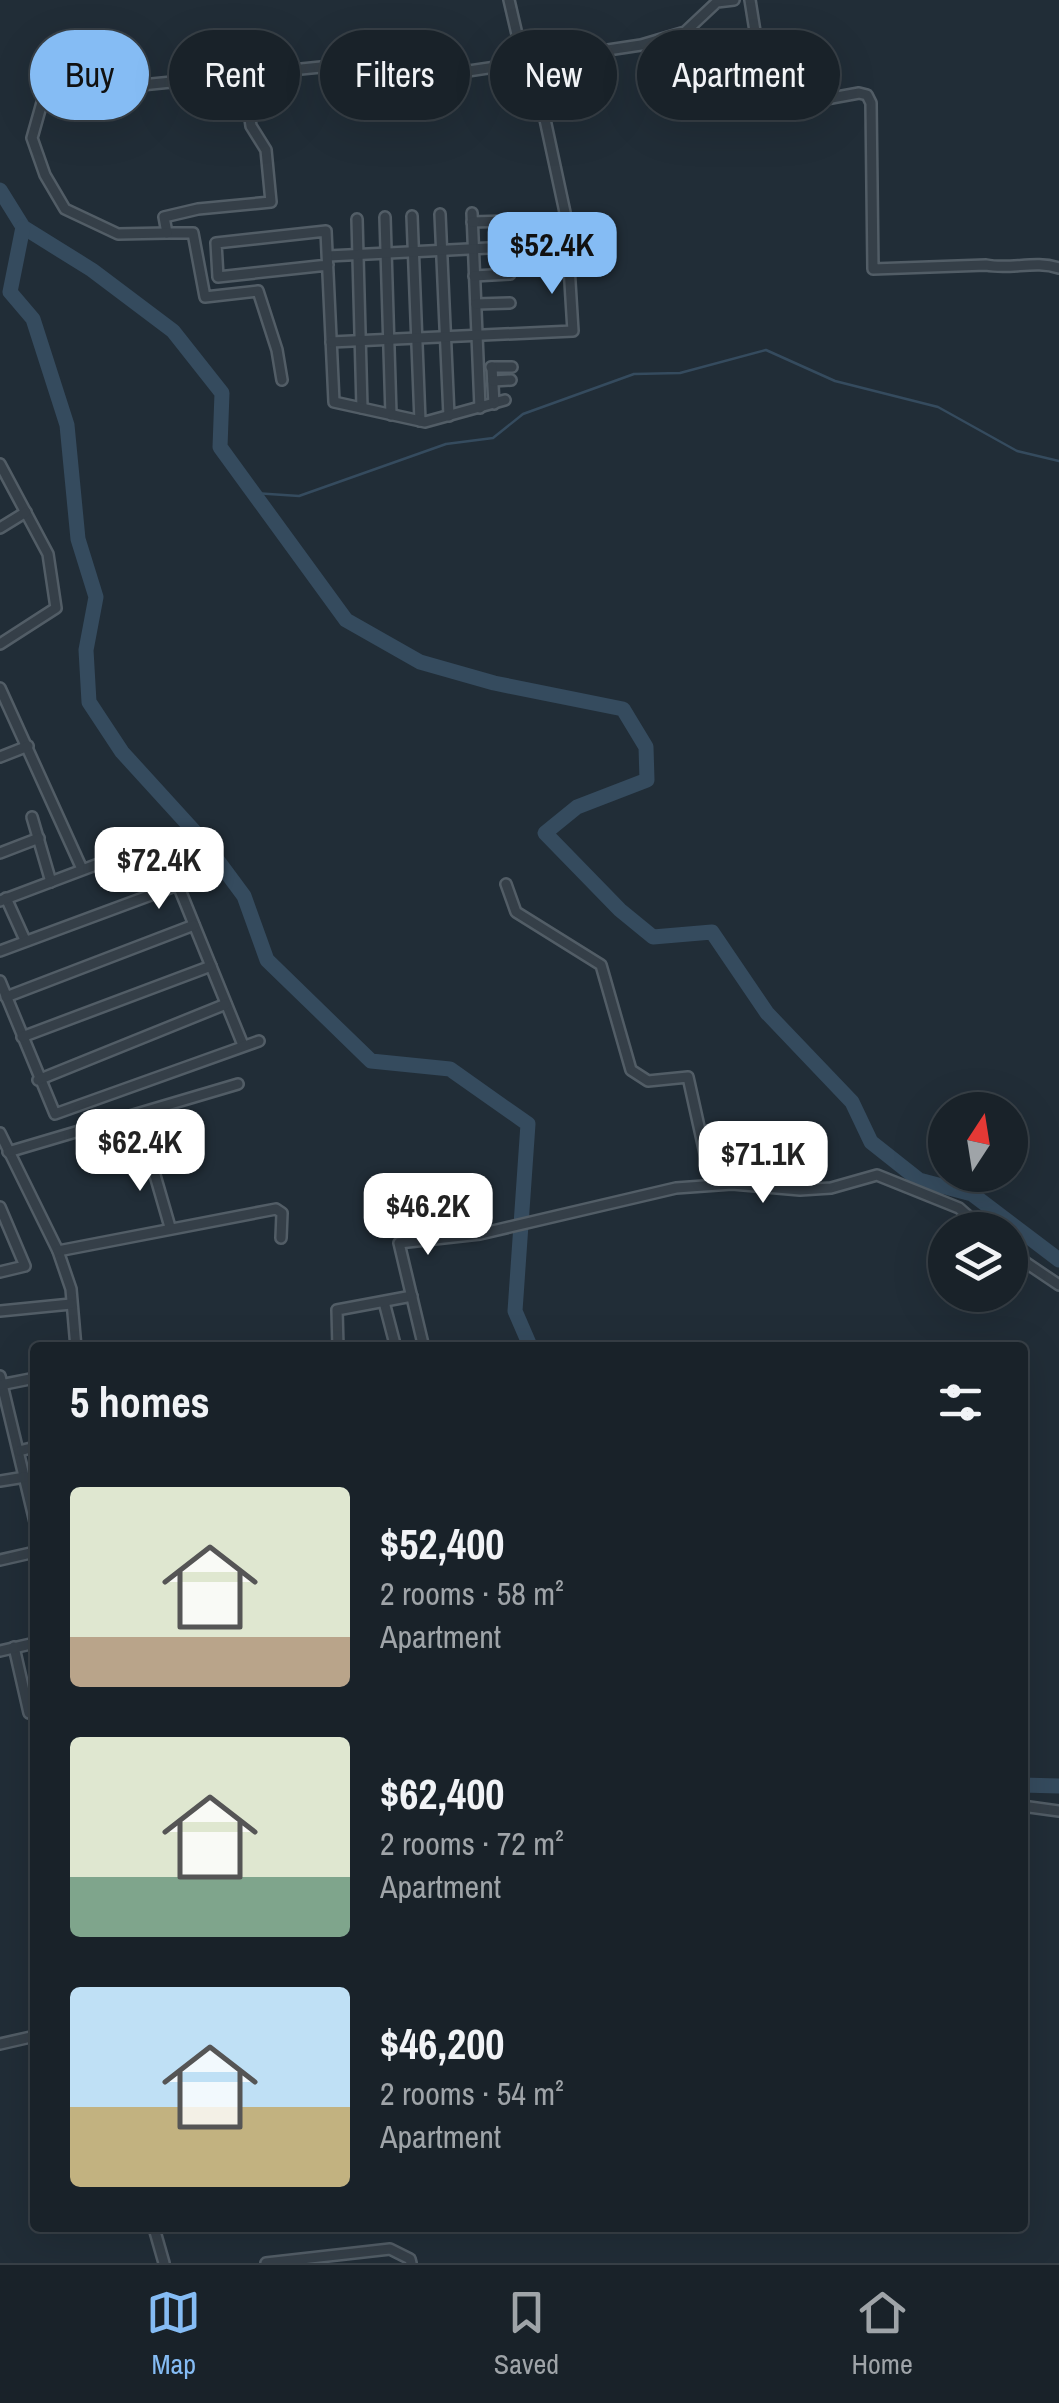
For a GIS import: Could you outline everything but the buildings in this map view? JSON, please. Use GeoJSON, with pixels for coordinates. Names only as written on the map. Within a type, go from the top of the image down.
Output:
{"type":"FeatureCollection","features":[{"type":"Feature","properties":{"kind":"street"},"geometry":{"type":"LineString","coordinates":[[509,0],[518,30]]}},
{"type":"Feature","properties":{"kind":"street"},"geometry":{"type":"LineString","coordinates":[[617,46],[686,32],[717,2],[734,0]]}},
{"type":"Feature","properties":{"kind":"street"},"geometry":{"type":"LineString","coordinates":[[750,0],[766,100],[771,110],[859,93],[871,103],[873,269],[986,265],[1003,269],[1044,264],[1059,268]]}},
{"type":"Feature","properties":{"kind":"street"},"geometry":{"type":"LineString","coordinates":[[300,69],[331,66],[368,86],[490,66]]}},
{"type":"Feature","properties":{"kind":"street"},"geometry":{"type":"LineString","coordinates":[[169,83],[43,98],[32,138],[44,175],[65,210],[118,234],[193,232],[205,297],[258,291],[282,380]]}},
{"type":"Feature","properties":{"kind":"street"},"geometry":{"type":"LineString","coordinates":[[167,233],[164,217],[198,209],[271,202],[266,150],[251,120]]}},
{"type":"Feature","properties":{"kind":"street"},"geometry":{"type":"LineString","coordinates":[[331,342],[573,331],[566,217],[542,120]]}},
{"type":"Feature","properties":{"kind":"street"},"geometry":{"type":"LineString","coordinates":[[440,214],[449,416]]}},
{"type":"Feature","properties":{"kind":"street"},"geometry":{"type":"LineString","coordinates":[[412,216],[420,421]]}},
{"type":"Feature","properties":{"kind":"street"},"geometry":{"type":"LineString","coordinates":[[385,217],[390,415]]}},
{"type":"Feature","properties":{"kind":"street"},"geometry":{"type":"LineString","coordinates":[[480,408],[472,218],[508,221]]}},
{"type":"Feature","properties":{"kind":"street"},"geometry":{"type":"LineString","coordinates":[[357,219],[362,408]]}},
{"type":"Feature","properties":{"kind":"street"},"geometry":{"type":"LineString","coordinates":[[492,367],[499,402],[449,416],[420,421],[334,402],[328,260],[326,231],[216,244],[218,277],[328,260],[358,255],[510,247]]}},
{"type":"Feature","properties":{"kind":"street"},"geometry":{"type":"LineString","coordinates":[[474,276],[510,274]]}},
{"type":"Feature","properties":{"kind":"street"},"geometry":{"type":"LineString","coordinates":[[476,304],[510,303]]}},
{"type":"Feature","properties":{"kind":"street"},"geometry":{"type":"LineString","coordinates":[[478,368],[512,367]]}},
{"type":"Feature","properties":{"kind":"street"},"geometry":{"type":"LineString","coordinates":[[493,380],[511,380]]}},
{"type":"Feature","properties":{"kind":"street"},"geometry":{"type":"LineString","coordinates":[[0,464],[48,554],[56,608],[0,644]]}},
{"type":"Feature","properties":{"kind":"street"},"geometry":{"type":"LineString","coordinates":[[0,528],[26,512]]}},
{"type":"Feature","properties":{"kind":"street"},"geometry":{"type":"LineString","coordinates":[[0,688],[82,870]]}},
{"type":"Feature","properties":{"kind":"street"},"geometry":{"type":"LineString","coordinates":[[0,757],[28,746]]}},
{"type":"Feature","properties":{"kind":"street"},"geometry":{"type":"LineString","coordinates":[[32,817],[51,882]]}},
{"type":"Feature","properties":{"kind":"street"},"geometry":{"type":"LineString","coordinates":[[0,853],[38,838]]}},
{"type":"Feature","properties":{"kind":"street"},"geometry":{"type":"LineString","coordinates":[[25,940],[3,900],[138,848]]}},
{"type":"Feature","properties":{"kind":"street"},"geometry":{"type":"LineString","coordinates":[[506,884],[516,912],[601,965],[631,1070],[648,1081],[688,1077],[712,1185]]}},
{"type":"Feature","properties":{"kind":"street"},"geometry":{"type":"LineString","coordinates":[[0,951],[178,885],[242,1045]]}},
{"type":"Feature","properties":{"kind":"street"},"geometry":{"type":"LineString","coordinates":[[6,997],[194,925]]}},
{"type":"Feature","properties":{"kind":"street"},"geometry":{"type":"LineString","coordinates":[[22,1037],[211,966]]}},
{"type":"Feature","properties":{"kind":"street"},"geometry":{"type":"LineString","coordinates":[[0,981],[55,1114],[258,1041]]}},
{"type":"Feature","properties":{"kind":"street"},"geometry":{"type":"LineString","coordinates":[[38,1080],[226,1004]]}},
{"type":"Feature","properties":{"kind":"street"},"geometry":{"type":"LineString","coordinates":[[8,1152],[238,1084]]}},
{"type":"Feature","properties":{"kind":"street"},"geometry":{"type":"LineString","coordinates":[[0,1133],[58,1251],[71,1289],[75,1342]]}},
{"type":"Feature","properties":{"kind":"street"},"geometry":{"type":"LineString","coordinates":[[148,1151],[170,1227]]}},
{"type":"Feature","properties":{"kind":"street"},"geometry":{"type":"LineString","coordinates":[[423,1342],[400,1243],[514,1227],[676,1188],[832,1188],[877,1175],[890,1177],[964,1212]]}},
{"type":"Feature","properties":{"kind":"street"},"geometry":{"type":"LineString","coordinates":[[0,1207],[26,1266],[0,1272]]}},
{"type":"Feature","properties":{"kind":"street"},"geometry":{"type":"LineString","coordinates":[[58,1251],[276,1209],[282,1213],[281,1238]]}},
{"type":"Feature","properties":{"kind":"street"},"geometry":{"type":"LineString","coordinates":[[1028,1264],[1059,1284]]}},
{"type":"Feature","properties":{"kind":"street"},"geometry":{"type":"LineString","coordinates":[[338,1342],[338,1310],[412,1296]]}},
{"type":"Feature","properties":{"kind":"street"},"geometry":{"type":"LineString","coordinates":[[384,1302],[394,1342]]}},
{"type":"Feature","properties":{"kind":"street"},"geometry":{"type":"LineString","coordinates":[[0,1311],[71,1304]]}},
{"type":"Feature","properties":{"kind":"street"},"geometry":{"type":"LineString","coordinates":[[30,1379],[1,1382],[30,1502]]}},
{"type":"Feature","properties":{"kind":"street"},"geometry":{"type":"LineString","coordinates":[[19,1452],[30,1449]]}},
{"type":"Feature","properties":{"kind":"street"},"geometry":{"type":"LineString","coordinates":[[0,1482],[24,1477]]}},
{"type":"Feature","properties":{"kind":"street"},"geometry":{"type":"LineString","coordinates":[[1,1557],[30,1553]]}},
{"type":"Feature","properties":{"kind":"street"},"geometry":{"type":"LineString","coordinates":[[0,1651],[30,1644]]}},
{"type":"Feature","properties":{"kind":"street"},"geometry":{"type":"LineString","coordinates":[[14,1648],[29,1713]]}},
{"type":"Feature","properties":{"kind":"street"},"geometry":{"type":"LineString","coordinates":[[1028,1807],[1059,1811]]}},
{"type":"Feature","properties":{"kind":"street"},"geometry":{"type":"LineString","coordinates":[[0,2044],[30,2037]]}},
{"type":"Feature","properties":{"kind":"street"},"geometry":{"type":"LineString","coordinates":[[155,2232],[164,2263]]}},
{"type":"Feature","properties":{"kind":"street"},"geometry":{"type":"LineString","coordinates":[[266,2263],[390,2249],[410,2258],[411,2263]]}},
{"type":"Feature","properties":{"kind":"waterway"},"geometry":{"type":"LineString","coordinates":[[0,190],[23,227],[92,270],[173,331],[222,393],[220,447],[346,620],[420,662],[494,683],[623,709],[646,747],[647,780],[577,807],[545,833],[620,910],[653,937],[712,932],[767,1013],[852,1102],[871,1142],[919,1180],[972,1194],[1059,1260]]}},
{"type":"Feature","properties":{"kind":"waterway"},"geometry":{"type":"LineString","coordinates":[[23,227],[10,292],[33,319],[67,425],[78,539],[96,597],[86,650],[89,702],[122,752],[204,842],[244,896],[267,960],[371,1061],[450,1069],[528,1124],[515,1311],[528,1342]]}},
{"type":"Feature","properties":{"kind":"waterway"},"geometry":{"type":"LineString","coordinates":[[253,493],[299,496],[446,444],[493,438],[523,414],[634,374],[680,373],[766,350],[835,381],[938,407],[1017,451],[1059,461]]}},
{"type":"Feature","properties":{"kind":"waterway"},"geometry":{"type":"LineString","coordinates":[[1028,1785],[1059,1786]]}}]}
